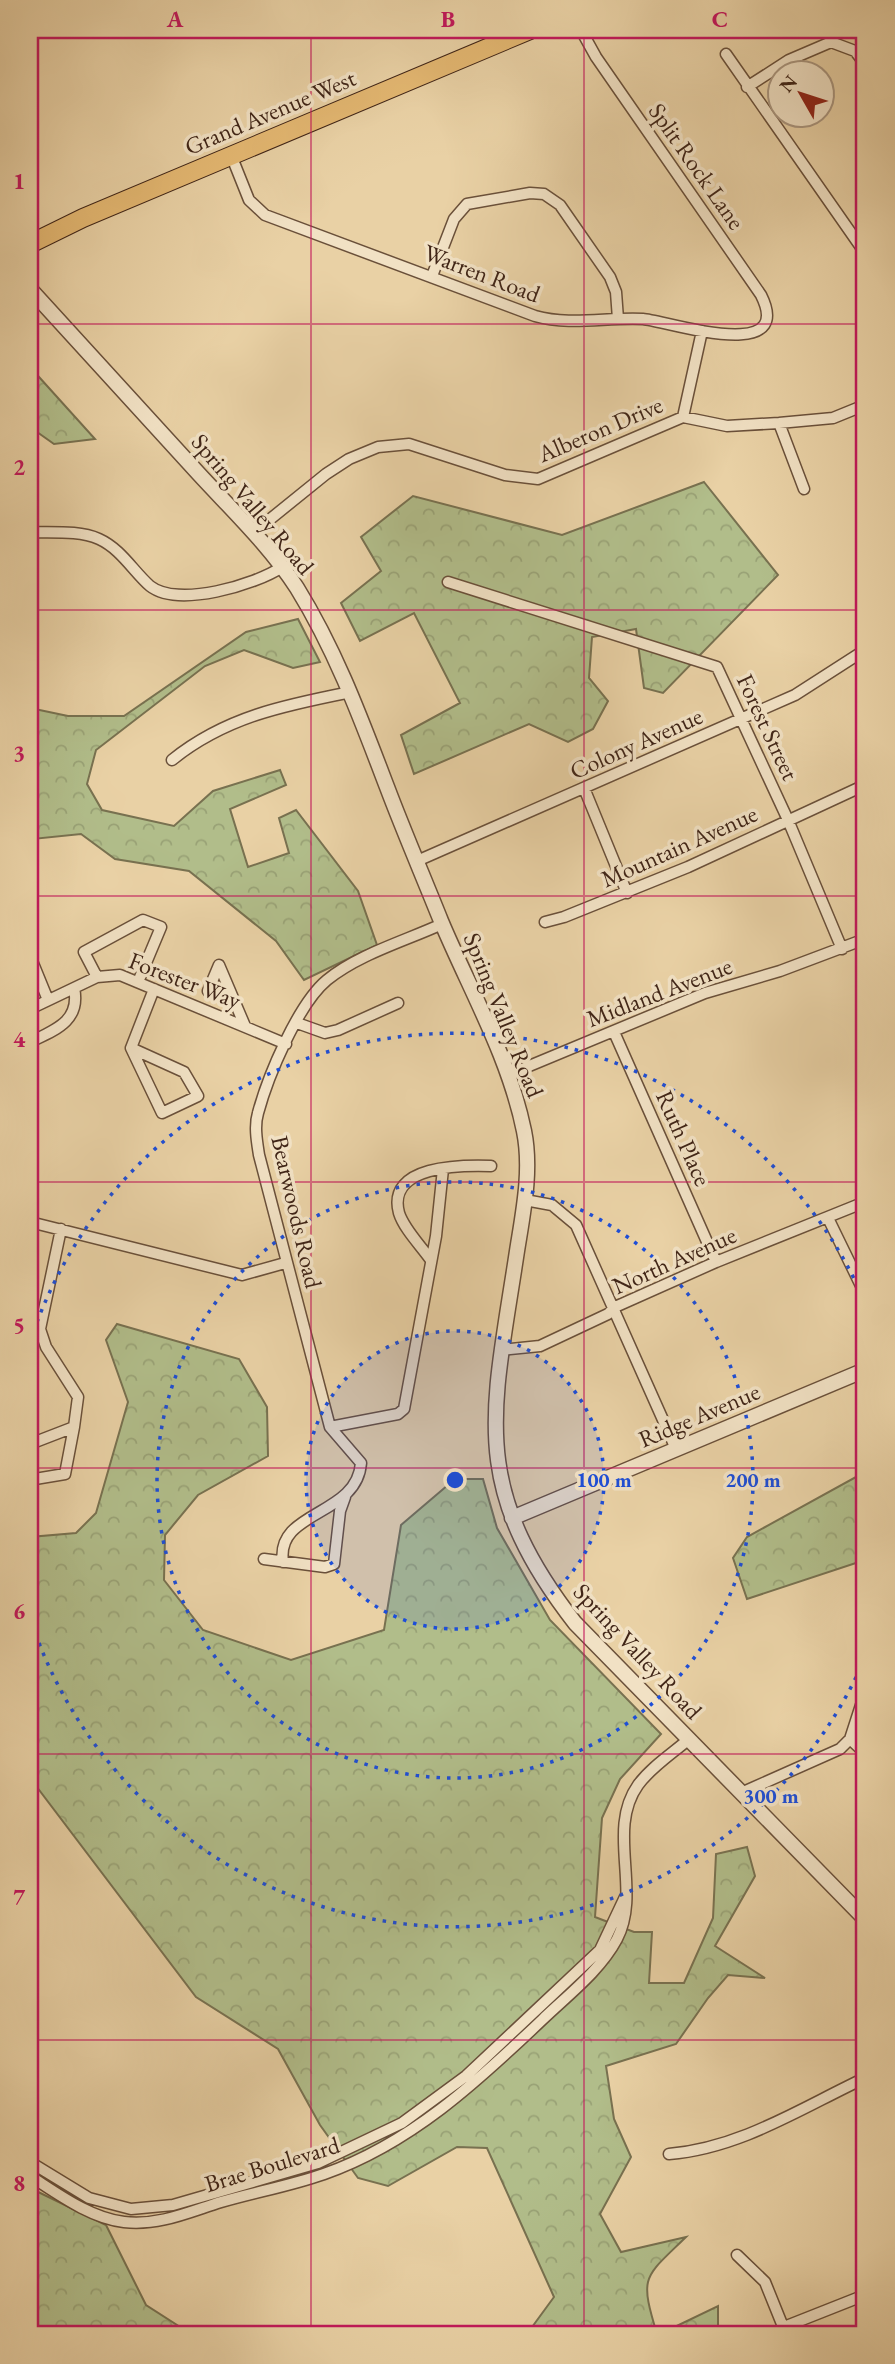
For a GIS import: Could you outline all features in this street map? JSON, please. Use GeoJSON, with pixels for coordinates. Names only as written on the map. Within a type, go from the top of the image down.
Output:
{"type":"FeatureCollection","features":[{"type":"Feature","properties":{"kind":"main road","name":"Grand Avenue West"},"geometry":{"type":"LineString","coordinates":[[30,244],[231,155],[530,30]]}},
{"type":"Feature","properties":{"kind":"street","name":"Split Rock Lane"},"geometry":{"type":"LineString","coordinates":[[581,30],[596,57],[761,295],[767,312],[759,327]]}},
{"type":"Feature","properties":{"kind":"street"},"geometry":{"type":"LineString","coordinates":[[747,87],[789,60],[831,41],[855,51],[865,64]]}},
{"type":"Feature","properties":{"kind":"street"},"geometry":{"type":"LineString","coordinates":[[726,54],[865,253]]}},
{"type":"Feature","properties":{"kind":"street","name":"Warren Road"},"geometry":{"type":"LineString","coordinates":[[231,155],[249,200],[260,212],[546,319],[651,320],[742,336],[759,327]]}},
{"type":"Feature","properties":{"kind":"street"},"geometry":{"type":"LineString","coordinates":[[432,276],[454,219],[467,204],[530,192],[544,194],[560,205],[607,270],[616,292],[618,319]]}},
{"type":"Feature","properties":{"kind":"street","name":"Spring Valley Road"},"geometry":{"type":"LineString","coordinates":[[30,289],[253,533],[282,567],[306,604],[351,692],[443,924],[510,1074],[525,1136],[525,1200],[501,1350],[494,1432],[501,1484],[512,1518],[536,1569],[575,1623],[865,1919]]}},
{"type":"Feature","properties":{"kind":"street"},"geometry":{"type":"LineString","coordinates":[[683,418],[702,331]]}},
{"type":"Feature","properties":{"kind":"street","name":"Alberon Drive"},"geometry":{"type":"LineString","coordinates":[[253,533],[326,474],[363,452],[378,447],[409,444],[505,475],[538,479],[683,418],[727,426],[779,423],[834,418],[865,405]]}},
{"type":"Feature","properties":{"kind":"street"},"geometry":{"type":"LineString","coordinates":[[779,423],[804,489]]}},
{"type":"Feature","properties":{"kind":"street"},"geometry":{"type":"LineString","coordinates":[[30,532],[76,533],[101,540],[118,552],[151,586],[173,597],[260,580],[282,567]]}},
{"type":"Feature","properties":{"kind":"street","name":"Forest Street"},"geometry":{"type":"LineString","coordinates":[[448,582],[717,667],[788,820],[842,948]]}},
{"type":"Feature","properties":{"kind":"street","name":"Colony Avenue"},"geometry":{"type":"LineString","coordinates":[[417,861],[795,695],[865,650]]}},
{"type":"Feature","properties":{"kind":"street"},"geometry":{"type":"LineString","coordinates":[[172,760],[202,737],[244,718],[270,709],[351,692]]}},
{"type":"Feature","properties":{"kind":"street","name":"Mountain Avenue"},"geometry":{"type":"LineString","coordinates":[[545,922],[627,892],[865,785]]}},
{"type":"Feature","properties":{"kind":"street"},"geometry":{"type":"LineString","coordinates":[[584,788],[627,892]]}},
{"type":"Feature","properties":{"kind":"street"},"geometry":{"type":"LineString","coordinates":[[97,977],[84,951],[143,920],[160,927],[138,982]]}},
{"type":"Feature","properties":{"kind":"street","name":"Bearwoods Road"},"geometry":{"type":"LineString","coordinates":[[264,1559],[325,1567],[334,1564],[340,1511],[346,1496],[357,1482],[360,1463],[330,1427],[285,1263],[259,1155],[257,1114],[286,1044],[325,981],[347,967],[443,924]]}},
{"type":"Feature","properties":{"kind":"street","name":"Midland Avenue"},"geometry":{"type":"LineString","coordinates":[[510,1074],[705,993],[780,971],[865,939]]}},
{"type":"Feature","properties":{"kind":"street"},"geometry":{"type":"LineString","coordinates":[[30,956],[48,1000]]}},
{"type":"Feature","properties":{"kind":"street"},"geometry":{"type":"LineString","coordinates":[[208,991],[219,965],[245,1026]]}},
{"type":"Feature","properties":{"kind":"street","name":"Forester Way"},"geometry":{"type":"LineString","coordinates":[[30,1009],[97,977],[120,975],[286,1044]]}},
{"type":"Feature","properties":{"kind":"street"},"geometry":{"type":"LineString","coordinates":[[30,1042],[67,1022],[75,1007],[74,988]]}},
{"type":"Feature","properties":{"kind":"street"},"geometry":{"type":"LineString","coordinates":[[131,1048],[184,1072],[198,1097],[162,1113],[131,1048],[154,989]]}},
{"type":"Feature","properties":{"kind":"street"},"geometry":{"type":"LineString","coordinates":[[297,1023],[326,1033],[398,1003]]}},
{"type":"Feature","properties":{"kind":"street","name":"Ruth Place"},"geometry":{"type":"LineString","coordinates":[[614,1032],[716,1262]]}},
{"type":"Feature","properties":{"kind":"street"},"geometry":{"type":"LineString","coordinates":[[430,1259],[400,1214],[398,1194],[409,1180],[443,1168],[454,1165],[491,1166]]}},
{"type":"Feature","properties":{"kind":"street"},"geometry":{"type":"LineString","coordinates":[[330,1427],[398,1415],[404,1409],[441,1201],[443,1168]]}},
{"type":"Feature","properties":{"kind":"street"},"geometry":{"type":"LineString","coordinates":[[525,1200],[552,1205],[576,1225],[615,1307],[676,1449]]}},
{"type":"Feature","properties":{"kind":"street","name":"North Avenue"},"geometry":{"type":"LineString","coordinates":[[501,1350],[540,1346],[608,1314],[615,1307],[716,1262],[865,1202]]}},
{"type":"Feature","properties":{"kind":"street"},"geometry":{"type":"LineString","coordinates":[[828,1218],[865,1294]]}},
{"type":"Feature","properties":{"kind":"street"},"geometry":{"type":"LineString","coordinates":[[30,1222],[242,1275],[285,1263]]}},
{"type":"Feature","properties":{"kind":"street"},"geometry":{"type":"LineString","coordinates":[[30,1477],[35,1479],[65,1474],[78,1397],[46,1347],[40,1329],[61,1229]]}},
{"type":"Feature","properties":{"kind":"street","name":"Ridge Avenue"},"geometry":{"type":"LineString","coordinates":[[512,1518],[865,1370]]}},
{"type":"Feature","properties":{"kind":"street"},"geometry":{"type":"LineString","coordinates":[[30,1444],[74,1427]]}},
{"type":"Feature","properties":{"kind":"street"},"geometry":{"type":"LineString","coordinates":[[283,1562],[282,1544],[291,1530],[346,1496]]}},
{"type":"Feature","properties":{"kind":"street"},"geometry":{"type":"LineString","coordinates":[[741,1793],[827,1757],[850,1739],[860,1705]]}},
{"type":"Feature","properties":{"kind":"street","name":"Brae Boulevard"},"geometry":{"type":"LineString","coordinates":[[30,2176],[84,2209],[123,2222],[155,2221],[324,2174],[361,2158],[425,2123],[463,2094],[597,1968],[616,1940],[626,1917],[628,1891],[625,1828],[632,1797],[648,1774],[689,1739]]}},
{"type":"Feature","properties":{"kind":"street"},"geometry":{"type":"LineString","coordinates":[[850,1739],[865,1753]]}},
{"type":"Feature","properties":{"kind":"street","name":"Brae Boulevard"},"geometry":{"type":"LineString","coordinates":[[30,2162],[89,2198],[131,2209],[173,2205],[318,2163],[402,2123],[466,2076],[600,1950],[628,1891]]}},
{"type":"Feature","properties":{"kind":"street"},"geometry":{"type":"LineString","coordinates":[[669,2154],[699,2151],[739,2140],[865,2078]]}},
{"type":"Feature","properties":{"kind":"street"},"geometry":{"type":"LineString","coordinates":[[737,2255],[765,2282],[785,2331],[865,2295]]}},
{"type":"Feature","properties":{"kind":"green space"},"geometry":{"type":"Polygon","coordinates":[[[30,367],[95,439],[54,444],[30,427],[30,367]]]}},
{"type":"Feature","properties":{"kind":"green space"},"geometry":{"type":"Polygon","coordinates":[[[704,482],[778,575],[663,693],[644,688],[636,629],[592,637],[589,678],[608,701],[593,729],[568,742],[529,724],[414,774],[401,735],[460,703],[414,613],[360,641],[341,603],[381,571],[361,537],[413,496],[562,535],[704,482]]]}},
{"type":"Feature","properties":{"kind":"green space"},"geometry":{"type":"Polygon","coordinates":[[[298,619],[320,662],[293,668],[244,650],[205,666],[96,750],[87,784],[102,810],[174,826],[213,791],[280,770],[286,785],[230,809],[248,867],[289,853],[279,818],[296,810],[358,891],[377,945],[304,980],[276,941],[189,871],[115,859],[81,834],[33,839],[36,798],[30,795],[30,708],[68,716],[124,716],[246,632],[298,619]]]}},
{"type":"Feature","properties":{"kind":"green space"},"geometry":{"type":"Polygon","coordinates":[[[117,1324],[239,1359],[267,1407],[268,1456],[198,1495],[165,1535],[164,1580],[203,1630],[291,1660],[384,1630],[401,1525],[455,1479],[483,1479],[497,1528],[550,1620],[661,1734],[620,1779],[602,1818],[595,1917],[634,1932],[652,1932],[649,1983],[684,1983],[713,1918],[716,1854],[747,1847],[755,1876],[715,1946],[765,1978],[728,1975],[708,1998],[676,2044],[606,2066],[614,2119],[631,2157],[600,2214],[621,2252],[686,2237],[661,2261],[649,2279],[648,2300],[657,2334],[527,2334],[554,2297],[487,2148],[457,2147],[388,2186],[358,2178],[320,2125],[278,2049],[196,1997],[30,1778],[30,1537],[76,1533],[96,1513],[128,1402],[106,1340],[117,1324]]]}},
{"type":"Feature","properties":{"kind":"green space"},"geometry":{"type":"Polygon","coordinates":[[[865,1472],[865,1560],[747,1599],[733,1558],[747,1537],[865,1472]]]}},
{"type":"Feature","properties":{"kind":"green space"},"geometry":{"type":"Polygon","coordinates":[[[30,2188],[106,2225],[146,2305],[191,2334],[30,2334],[30,2188]]]}},
{"type":"Feature","properties":{"kind":"green space"},"geometry":{"type":"Polygon","coordinates":[[[718,2306],[718,2334],[660,2334],[718,2306]]]}}]}
